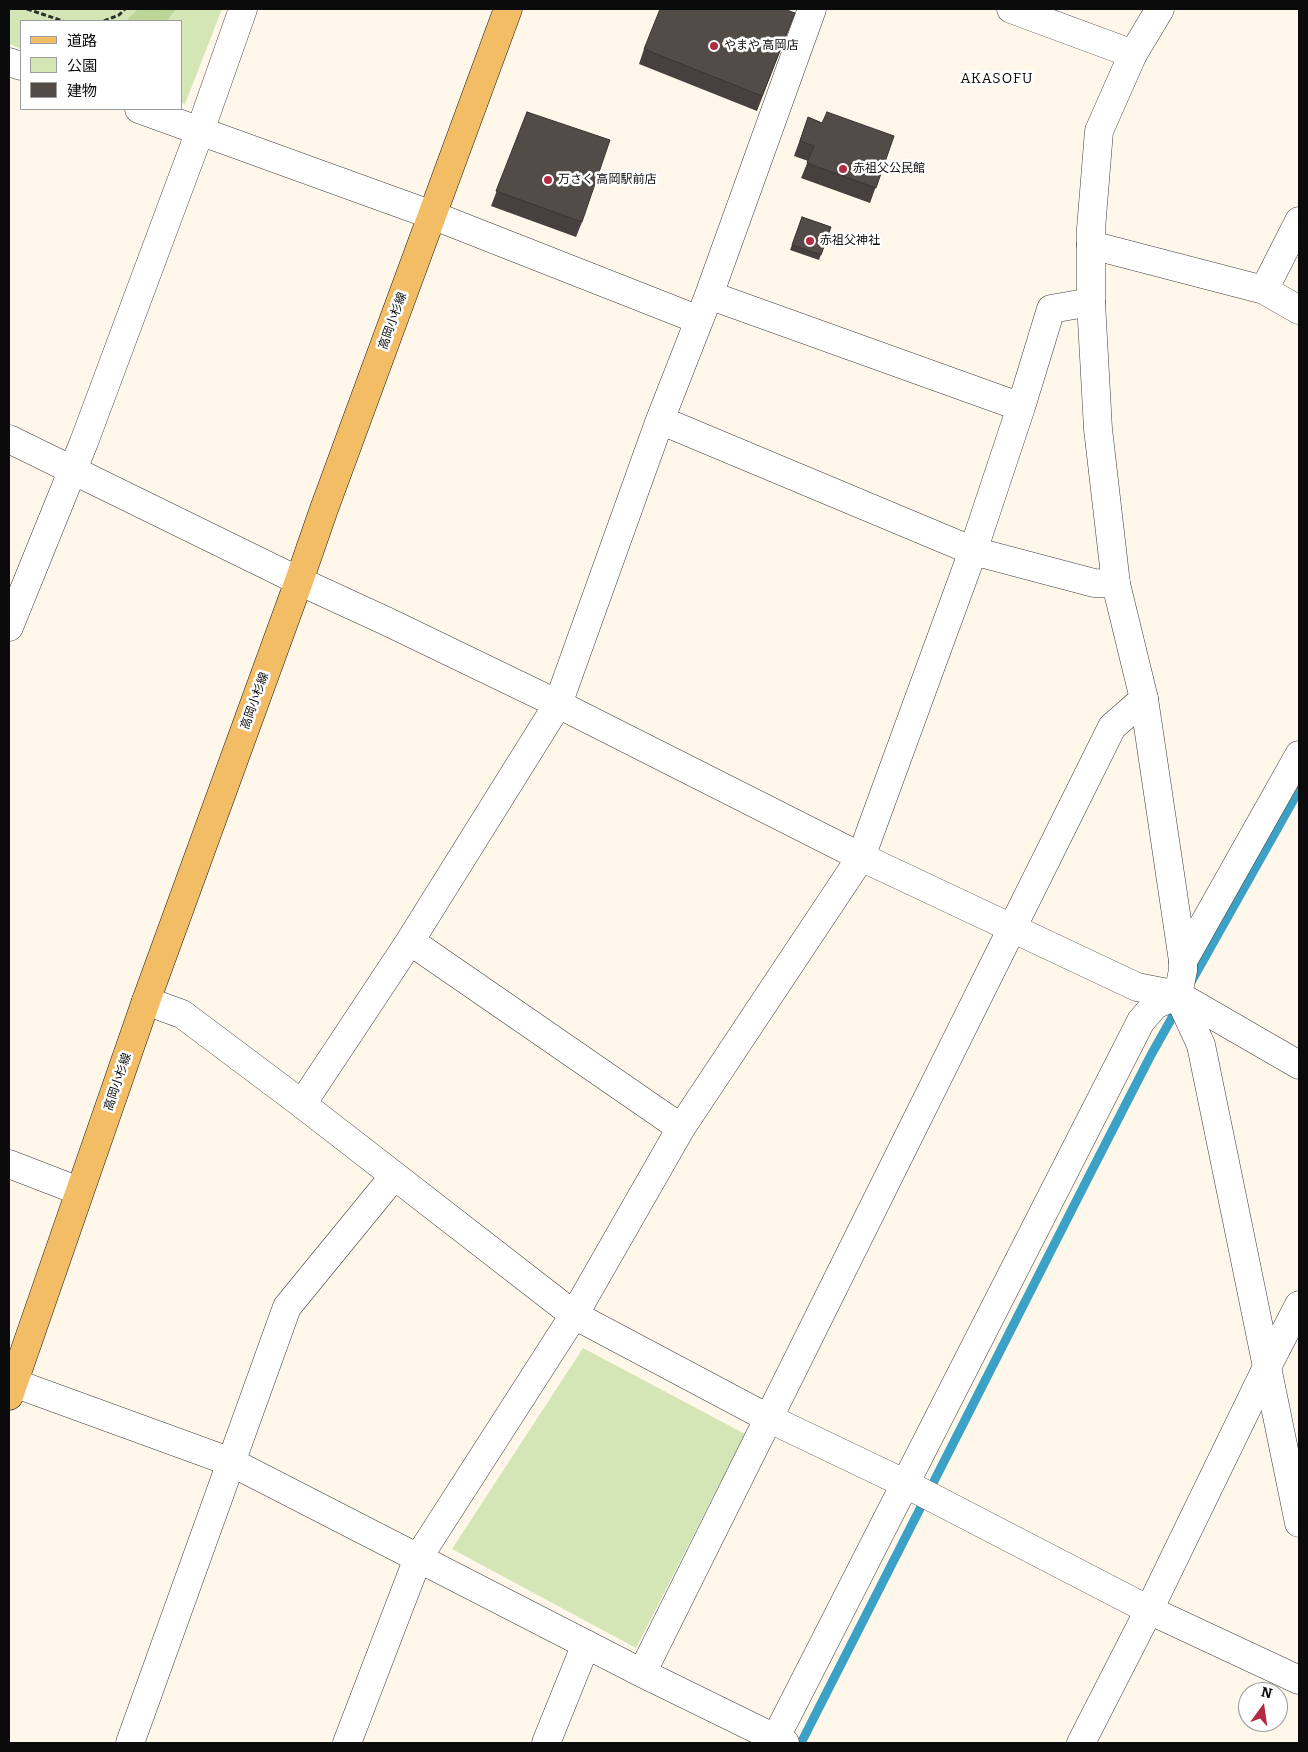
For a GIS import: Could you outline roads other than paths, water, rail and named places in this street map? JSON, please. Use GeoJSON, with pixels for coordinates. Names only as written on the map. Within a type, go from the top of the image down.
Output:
{"type":"FeatureCollection","features":[{"type":"Feature","properties":{"kind":"main road","name":"高岡小杉線"},"geometry":{"type":"LineString","coordinates":[[11,1390],[146,1001],[508,9]]}},
{"type":"Feature","properties":{"kind":"street"},"geometry":{"type":"LineString","coordinates":[[9,627],[73,471],[200,131],[243,9]]}},
{"type":"Feature","properties":{"kind":"street"},"geometry":{"type":"LineString","coordinates":[[302,1104],[410,941],[558,704],[660,420],[704,308],[812,9]]}},
{"type":"Feature","properties":{"kind":"street"},"geometry":{"type":"LineString","coordinates":[[1011,9],[1133,54]]}},
{"type":"Feature","properties":{"kind":"street"},"geometry":{"type":"LineString","coordinates":[[1160,9],[1133,54],[1099,131],[1091,245],[1091,302],[1098,429],[1116,584],[1144,699],[1183,962],[1187,1006],[1201,1045],[1299,1523]]}},
{"type":"Feature","properties":{"kind":"street"},"geometry":{"type":"LineString","coordinates":[[142,110],[432,215],[704,308],[1021,407]]}},
{"type":"Feature","properties":{"kind":"street"},"geometry":{"type":"LineString","coordinates":[[1264,290],[1299,221]]}},
{"type":"Feature","properties":{"kind":"street"},"geometry":{"type":"LineString","coordinates":[[1091,245],[1264,290],[1299,310]]}},
{"type":"Feature","properties":{"kind":"street"},"geometry":{"type":"LineString","coordinates":[[347,1743],[418,1558],[574,1315],[681,1128],[860,857],[973,551],[1021,407],[1051,309],[1091,302]]}},
{"type":"Feature","properties":{"kind":"street"},"geometry":{"type":"LineString","coordinates":[[660,420],[973,551],[1094,582],[1116,584]]}},
{"type":"Feature","properties":{"kind":"street"},"geometry":{"type":"LineString","coordinates":[[9,439],[299,581],[558,704],[860,857],[1137,987],[1187,1006],[1299,1065]]}},
{"type":"Feature","properties":{"kind":"street"},"geometry":{"type":"LineString","coordinates":[[642,1673],[1112,726],[1144,699]]}},
{"type":"Feature","properties":{"kind":"street"},"geometry":{"type":"LineString","coordinates":[[1183,962],[1299,755]]}},
{"type":"Feature","properties":{"kind":"street"},"geometry":{"type":"LineString","coordinates":[[410,941],[681,1128]]}},
{"type":"Feature","properties":{"kind":"street"},"geometry":{"type":"LineString","coordinates":[[146,1001],[182,1014],[302,1104],[574,1315],[768,1418],[908,1485],[1149,1610],[1299,1680]]}},
{"type":"Feature","properties":{"kind":"street"},"geometry":{"type":"LineString","coordinates":[[11,1390],[230,1462],[778,1741],[1141,1021],[1155,1005],[1187,1006]]}},
{"type":"Feature","properties":{"kind":"street"},"geometry":{"type":"LineString","coordinates":[[9,1164],[79,1191]]}},
{"type":"Feature","properties":{"kind":"street"},"geometry":{"type":"LineString","coordinates":[[130,1743],[287,1307],[394,1176]]}},
{"type":"Feature","properties":{"kind":"street"},"geometry":{"type":"LineString","coordinates":[[1081,1743],[1149,1610],[1299,1305]]}},
{"type":"Feature","properties":{"kind":"street"},"geometry":{"type":"LineString","coordinates":[[546,1743],[586,1644]]}},
{"type":"Feature","properties":{"kind":"waterway"},"geometry":{"type":"LineString","coordinates":[[1191,982],[1299,790]]}},
{"type":"Feature","properties":{"kind":"waterway"},"geometry":{"type":"LineString","coordinates":[[801,1743],[1091,1172],[1178,1007]]}},
{"type":"Feature","properties":{"kind":"place","name":"やまや 高岡店"},"geometry":{"type":"Point","coordinates":[714,46]}},
{"type":"Feature","properties":{"kind":"place","name":"赤祖父公民館"},"geometry":{"type":"Point","coordinates":[843,169]}},
{"type":"Feature","properties":{"kind":"place","name":"万さく 高岡駅前店"},"geometry":{"type":"Point","coordinates":[548,180]}},
{"type":"Feature","properties":{"kind":"place","name":"赤祖父神社"},"geometry":{"type":"Point","coordinates":[810,241]}},
{"type":"Feature","properties":{"kind":"district","name":"AKASOFU"},"geometry":{"type":"Point","coordinates":[997,79]}}]}
